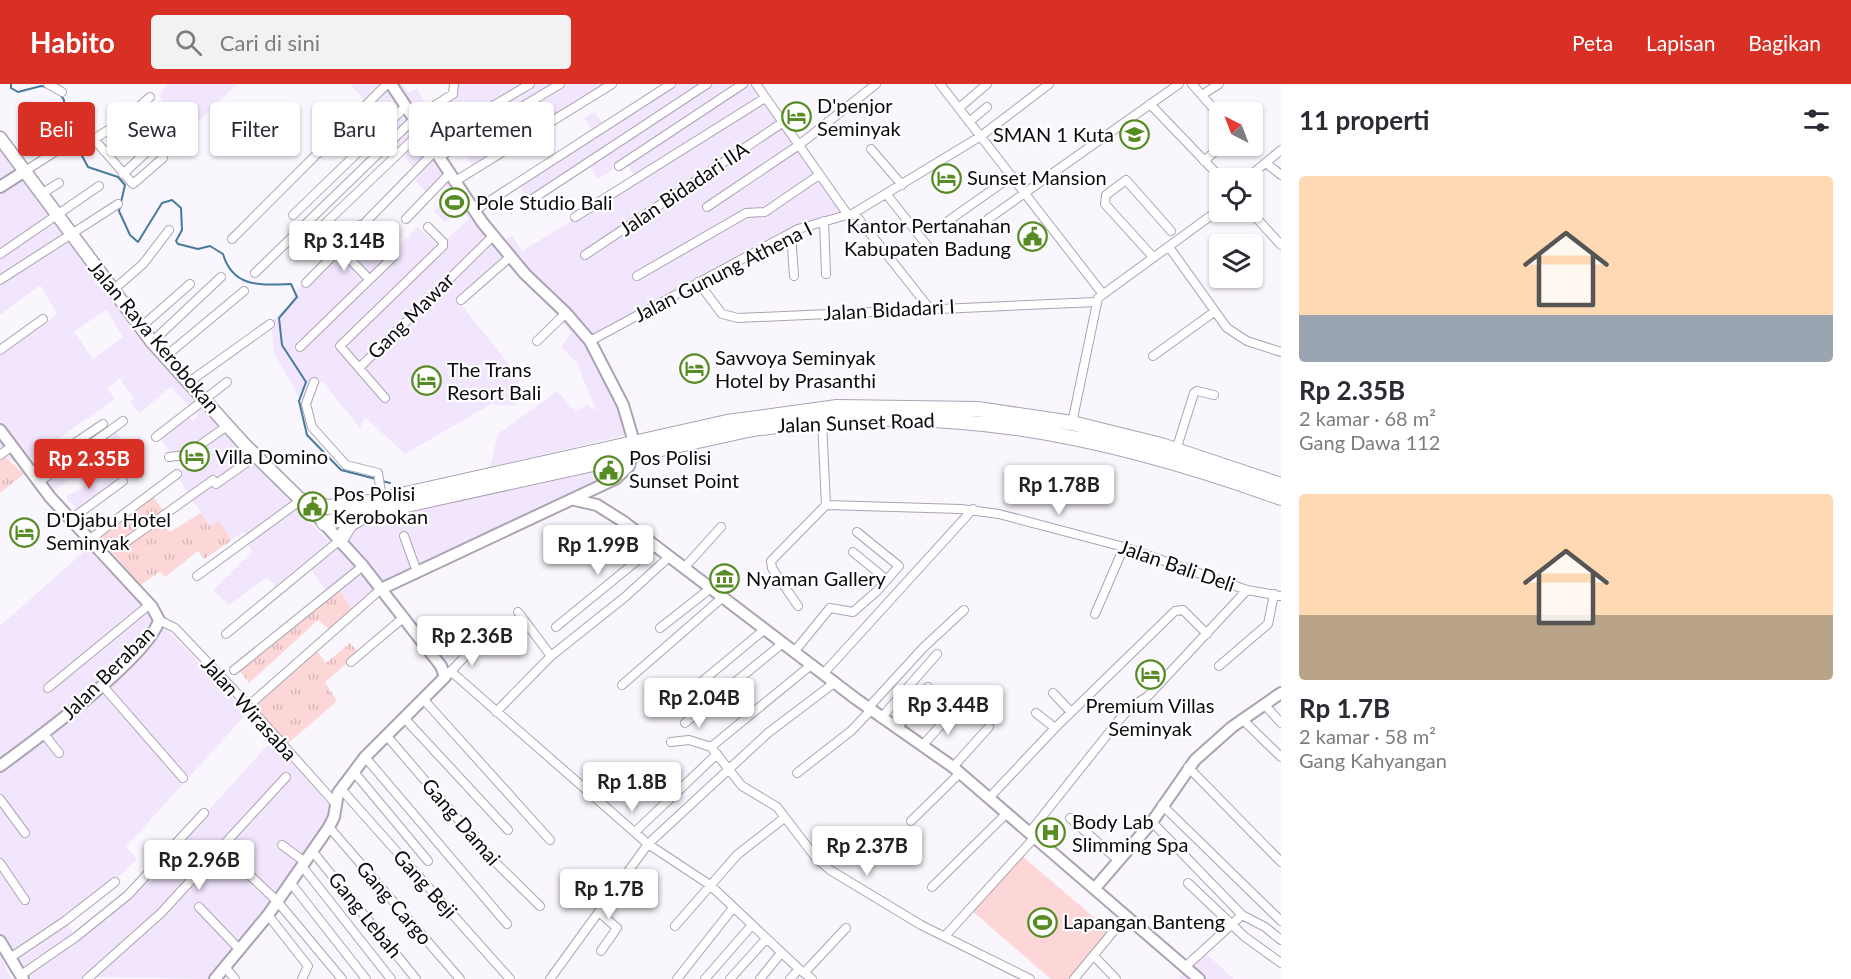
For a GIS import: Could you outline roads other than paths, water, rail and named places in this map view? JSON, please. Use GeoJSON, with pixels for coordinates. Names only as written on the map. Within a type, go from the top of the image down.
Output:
{"type":"FeatureCollection","features":[{"type":"Feature","properties":{"kind":"highway","name":"Jalan Sunset Road"},"geometry":{"type":"LineString","coordinates":[[377,499],[498,479],[763,415],[837,407],[978,409],[1071,423],[1113,431],[1281,485]]}},
{"type":"Feature","properties":{"kind":"highway","name":"Jalan Sunset Road"},"geometry":{"type":"LineString","coordinates":[[634,448],[822,421],[952,420],[1019,426],[1107,444],[1281,498]]}},
{"type":"Feature","properties":{"kind":"highway"},"geometry":{"type":"LineString","coordinates":[[301,500],[328,507],[377,499]]}},
{"type":"Feature","properties":{"kind":"highway"},"geometry":{"type":"LineString","coordinates":[[320,519],[377,499]]}},
{"type":"Feature","properties":{"kind":"highway"},"geometry":{"type":"LineString","coordinates":[[341,541],[350,524],[377,499]]}},
{"type":"Feature","properties":{"kind":"main road"},"geometry":{"type":"LineString","coordinates":[[389,84],[409,110]]}},
{"type":"Feature","properties":{"kind":"main road","name":"Jalan Raya Kerobokan"},"geometry":{"type":"LineString","coordinates":[[0,138],[152,342],[227,426],[320,519]]}},
{"type":"Feature","properties":{"kind":"main road"},"geometry":{"type":"LineString","coordinates":[[381,589],[575,500],[615,479],[629,466],[634,448],[623,405],[590,341],[566,313],[510,257],[474,211],[438,156]]}},
{"type":"Feature","properties":{"kind":"main road"},"geometry":{"type":"LineString","coordinates":[[0,187],[25,171]]}},
{"type":"Feature","properties":{"kind":"main road","name":"Jalan Beraban"},"geometry":{"type":"LineString","coordinates":[[0,430],[31,473],[70,520],[149,605],[159,620],[153,634],[102,685],[44,734],[0,766]]}},
{"type":"Feature","properties":{"kind":"main road"},"geometry":{"type":"LineString","coordinates":[[575,500],[597,505],[638,533],[881,718],[957,770],[1199,979]]}},
{"type":"Feature","properties":{"kind":"main road"},"geometry":{"type":"LineString","coordinates":[[215,979],[268,915],[313,852],[329,827],[341,789],[365,757],[443,681],[448,672],[363,566],[320,519]]}},
{"type":"Feature","properties":{"kind":"main road"},"geometry":{"type":"LineString","coordinates":[[1095,888],[1152,822],[1188,767],[1242,719],[1281,693]]}},
{"type":"Feature","properties":{"kind":"main road"},"geometry":{"type":"LineString","coordinates":[[0,941],[22,977]]}},
{"type":"Feature","properties":{"kind":"street"},"geometry":{"type":"LineString","coordinates":[[48,84],[62,92]]}},
{"type":"Feature","properties":{"kind":"street"},"geometry":{"type":"LineString","coordinates":[[232,239],[389,84]]}},
{"type":"Feature","properties":{"kind":"street"},"geometry":{"type":"LineString","coordinates":[[440,102],[453,94],[454,84]]}},
{"type":"Feature","properties":{"kind":"street"},"geometry":{"type":"LineString","coordinates":[[499,102],[520,87],[530,84]]}},
{"type":"Feature","properties":{"kind":"street"},"geometry":{"type":"LineString","coordinates":[[530,102],[560,84]]}},
{"type":"Feature","properties":{"kind":"street"},"geometry":{"type":"LineString","coordinates":[[406,219],[451,178],[550,123],[612,84]]}},
{"type":"Feature","properties":{"kind":"street"},"geometry":{"type":"LineString","coordinates":[[474,211],[671,84]]}},
{"type":"Feature","properties":{"kind":"street"},"geometry":{"type":"LineString","coordinates":[[528,202],[707,84]]}},
{"type":"Feature","properties":{"kind":"street"},"geometry":{"type":"LineString","coordinates":[[618,166],[743,84]]}},
{"type":"Feature","properties":{"kind":"street"},"geometry":{"type":"LineString","coordinates":[[756,84],[819,175],[930,309]]}},
{"type":"Feature","properties":{"kind":"street"},"geometry":{"type":"LineString","coordinates":[[707,207],[799,145],[876,84]]}},
{"type":"Feature","properties":{"kind":"street"},"geometry":{"type":"LineString","coordinates":[[940,84],[1102,293]]}},
{"type":"Feature","properties":{"kind":"street"},"geometry":{"type":"LineString","coordinates":[[959,108],[987,84]]}},
{"type":"Feature","properties":{"kind":"street"},"geometry":{"type":"LineString","coordinates":[[981,136],[1049,84]]}},
{"type":"Feature","properties":{"kind":"street"},"geometry":{"type":"LineString","coordinates":[[988,219],[1179,84]]}},
{"type":"Feature","properties":{"kind":"street"},"geometry":{"type":"LineString","coordinates":[[1192,84],[1209,103]]}},
{"type":"Feature","properties":{"kind":"street"},"geometry":{"type":"LineString","coordinates":[[1202,95],[1220,84]]}},
{"type":"Feature","properties":{"kind":"street"},"geometry":{"type":"LineString","coordinates":[[95,138],[121,123],[150,97]]}},
{"type":"Feature","properties":{"kind":"street"},"geometry":{"type":"LineString","coordinates":[[575,217],[765,98]]}},
{"type":"Feature","properties":{"kind":"street"},"geometry":{"type":"LineString","coordinates":[[1150,104],[1211,168]]}},
{"type":"Feature","properties":{"kind":"street"},"geometry":{"type":"LineString","coordinates":[[293,215],[406,106]]}},
{"type":"Feature","properties":{"kind":"street"},"geometry":{"type":"LineString","coordinates":[[969,122],[987,107]]}},
{"type":"Feature","properties":{"kind":"street","name":"Jalan Bidadari IIA"},"geometry":{"type":"LineString","coordinates":[[585,255],[782,123]]}},
{"type":"Feature","properties":{"kind":"street"},"geometry":{"type":"LineString","coordinates":[[255,273],[409,124]]}},
{"type":"Feature","properties":{"kind":"street","name":"Jalan Gunung Athena I"},"geometry":{"type":"LineString","coordinates":[[590,341],[791,233],[851,214],[887,195],[981,136]]}},
{"type":"Feature","properties":{"kind":"street"},"geometry":{"type":"LineString","coordinates":[[95,140],[133,184],[163,158]]}},
{"type":"Feature","properties":{"kind":"street"},"geometry":{"type":"LineString","coordinates":[[328,257],[313,240],[313,235],[409,143]]}},
{"type":"Feature","properties":{"kind":"street"},"geometry":{"type":"LineString","coordinates":[[871,149],[902,185]]}},
{"type":"Feature","properties":{"kind":"street"},"geometry":{"type":"LineString","coordinates":[[1260,168],[1281,150]]}},
{"type":"Feature","properties":{"kind":"street"},"geometry":{"type":"LineString","coordinates":[[25,171],[49,156]]}},
{"type":"Feature","properties":{"kind":"street"},"geometry":{"type":"LineString","coordinates":[[123,174],[142,156]]}},
{"type":"Feature","properties":{"kind":"street"},"geometry":{"type":"LineString","coordinates":[[306,283],[360,225],[435,156]]}},
{"type":"Feature","properties":{"kind":"street"},"geometry":{"type":"LineString","coordinates":[[1204,161],[1210,156]]}},
{"type":"Feature","properties":{"kind":"street"},"geometry":{"type":"LineString","coordinates":[[1266,163],[1281,175]]}},
{"type":"Feature","properties":{"kind":"street"},"geometry":{"type":"LineString","coordinates":[[637,276],[746,213],[765,212],[819,175]]}},
{"type":"Feature","properties":{"kind":"street"},"geometry":{"type":"LineString","coordinates":[[948,221],[1011,176]]}},
{"type":"Feature","properties":{"kind":"street"},"geometry":{"type":"LineString","coordinates":[[1153,257],[1105,204],[1106,195],[1126,180],[1171,231]]}},
{"type":"Feature","properties":{"kind":"street"},"geometry":{"type":"LineString","coordinates":[[41,194],[59,183]]}},
{"type":"Feature","properties":{"kind":"street"},"geometry":{"type":"LineString","coordinates":[[0,254],[99,186]]}},
{"type":"Feature","properties":{"kind":"street"},"geometry":{"type":"LineString","coordinates":[[887,195],[930,249]]}},
{"type":"Feature","properties":{"kind":"street"},"geometry":{"type":"LineString","coordinates":[[0,280],[118,204]]}},
{"type":"Feature","properties":{"kind":"street"},"geometry":{"type":"LineString","coordinates":[[1071,423],[1096,302],[1102,293],[1209,217]]}},
{"type":"Feature","properties":{"kind":"street"},"geometry":{"type":"LineString","coordinates":[[824,221],[826,274]]}},
{"type":"Feature","properties":{"kind":"street"},"geometry":{"type":"LineString","coordinates":[[1260,222],[1281,245]]}},
{"type":"Feature","properties":{"kind":"street"},"geometry":{"type":"LineString","coordinates":[[300,347],[393,257],[360,225]]}},
{"type":"Feature","properties":{"kind":"street"},"geometry":{"type":"LineString","coordinates":[[358,368],[341,345],[443,246],[443,242],[428,227]]}},
{"type":"Feature","properties":{"kind":"street"},"geometry":{"type":"LineString","coordinates":[[112,291],[144,264],[169,230]]}},
{"type":"Feature","properties":{"kind":"street"},"geometry":{"type":"LineString","coordinates":[[791,233],[794,276]]}},
{"type":"Feature","properties":{"kind":"street","name":"Gang Mawar"},"geometry":{"type":"LineString","coordinates":[[385,398],[358,368],[493,236]]}},
{"type":"Feature","properties":{"kind":"street"},"geometry":{"type":"LineString","coordinates":[[338,247],[369,279]]}},
{"type":"Feature","properties":{"kind":"street"},"geometry":{"type":"LineString","coordinates":[[1169,247],[1214,312],[1236,335],[1281,352]]}},
{"type":"Feature","properties":{"kind":"street"},"geometry":{"type":"LineString","coordinates":[[461,300],[510,257]]}},
{"type":"Feature","properties":{"kind":"street"},"geometry":{"type":"LineString","coordinates":[[152,342],[221,277]]}},
{"type":"Feature","properties":{"kind":"street","name":"Jalan Bidadari I"},"geometry":{"type":"LineString","coordinates":[[698,282],[718,310],[728,317],[1096,302]]}},
{"type":"Feature","properties":{"kind":"street"},"geometry":{"type":"LineString","coordinates":[[141,327],[190,284]]}},
{"type":"Feature","properties":{"kind":"street"},"geometry":{"type":"LineString","coordinates":[[166,356],[244,291]]}},
{"type":"Feature","properties":{"kind":"street"},"geometry":{"type":"LineString","coordinates":[[1153,356],[1214,312]]}},
{"type":"Feature","properties":{"kind":"street"},"geometry":{"type":"LineString","coordinates":[[537,341],[566,313]]}},
{"type":"Feature","properties":{"kind":"street"},"geometry":{"type":"LineString","coordinates":[[0,350],[43,319]]}},
{"type":"Feature","properties":{"kind":"street"},"geometry":{"type":"LineString","coordinates":[[189,382],[270,324]]}},
{"type":"Feature","properties":{"kind":"street"},"geometry":{"type":"LineString","coordinates":[[156,437],[227,382]]}},
{"type":"Feature","properties":{"kind":"street"},"geometry":{"type":"LineString","coordinates":[[314,382],[306,404],[312,427],[346,465],[375,471],[379,475],[377,499]]}},
{"type":"Feature","properties":{"kind":"street"},"geometry":{"type":"LineString","coordinates":[[1176,450],[1196,390],[1214,395]]}},
{"type":"Feature","properties":{"kind":"street"},"geometry":{"type":"LineString","coordinates":[[39,482],[123,421]]}},
{"type":"Feature","properties":{"kind":"street"},"geometry":{"type":"LineString","coordinates":[[798,606],[772,568],[771,561],[826,505],[822,421]]}},
{"type":"Feature","properties":{"kind":"street"},"geometry":{"type":"LineString","coordinates":[[31,473],[103,424]]}},
{"type":"Feature","properties":{"kind":"street"},"geometry":{"type":"LineString","coordinates":[[169,457],[186,455],[227,426]]}},
{"type":"Feature","properties":{"kind":"street"},"geometry":{"type":"LineString","coordinates":[[0,455],[11,447]]}},
{"type":"Feature","properties":{"kind":"street"},"geometry":{"type":"LineString","coordinates":[[126,542],[213,480],[216,484],[256,456]]}},
{"type":"Feature","properties":{"kind":"street"},"geometry":{"type":"LineString","coordinates":[[89,540],[177,474]]}},
{"type":"Feature","properties":{"kind":"street"},"geometry":{"type":"LineString","coordinates":[[70,520],[123,481]]}},
{"type":"Feature","properties":{"kind":"street"},"geometry":{"type":"LineString","coordinates":[[197,576],[301,500]]}},
{"type":"Feature","properties":{"kind":"street","name":"Jalan Bali Deli"},"geometry":{"type":"LineString","coordinates":[[826,505],[973,509],[1025,520],[1124,547],[1247,590],[1278,595]]}},
{"type":"Feature","properties":{"kind":"street"},"geometry":{"type":"LineString","coordinates":[[823,674],[973,509]]}},
{"type":"Feature","properties":{"kind":"street"},"geometry":{"type":"LineString","coordinates":[[684,568],[721,527]]}},
{"type":"Feature","properties":{"kind":"street"},"geometry":{"type":"LineString","coordinates":[[794,652],[830,608],[853,612],[887,580],[899,564],[857,532]]}},
{"type":"Feature","properties":{"kind":"street"},"geometry":{"type":"LineString","coordinates":[[613,554],[638,533]]}},
{"type":"Feature","properties":{"kind":"street"},"geometry":{"type":"LineString","coordinates":[[404,536],[417,572]]}},
{"type":"Feature","properties":{"kind":"street"},"geometry":{"type":"LineString","coordinates":[[226,634],[341,541]]}},
{"type":"Feature","properties":{"kind":"street"},"geometry":{"type":"LineString","coordinates":[[556,627],[655,546]]}},
{"type":"Feature","properties":{"kind":"street"},"geometry":{"type":"LineString","coordinates":[[1095,614],[1124,547]]}},
{"type":"Feature","properties":{"kind":"street"},"geometry":{"type":"LineString","coordinates":[[853,552],[887,580]]}},
{"type":"Feature","properties":{"kind":"street"},"geometry":{"type":"LineString","coordinates":[[496,712],[552,656],[625,597],[669,557]]}},
{"type":"Feature","properties":{"kind":"street"},"geometry":{"type":"LineString","coordinates":[[234,670],[363,566]]}},
{"type":"Feature","properties":{"kind":"street"},"geometry":{"type":"LineString","coordinates":[[660,628],[711,588]]}},
{"type":"Feature","properties":{"kind":"street"},"geometry":{"type":"LineString","coordinates":[[255,700],[381,589]]}},
{"type":"Feature","properties":{"kind":"street"},"geometry":{"type":"LineString","coordinates":[[946,935],[1031,836],[1119,720],[1131,707],[1148,696],[1247,590]]}},
{"type":"Feature","properties":{"kind":"street"},"geometry":{"type":"LineString","coordinates":[[1219,666],[1268,624],[1278,595]]}},
{"type":"Feature","properties":{"kind":"street"},"geometry":{"type":"LineString","coordinates":[[622,685],[723,597]]}},
{"type":"Feature","properties":{"kind":"street"},"geometry":{"type":"LineString","coordinates":[[48,688],[149,605]]}},
{"type":"Feature","properties":{"kind":"street"},"geometry":{"type":"LineString","coordinates":[[797,773],[851,731],[924,647],[964,610]]}},
{"type":"Feature","properties":{"kind":"street"},"geometry":{"type":"LineString","coordinates":[[989,798],[1055,728],[1175,611],[1183,610],[1207,634]]}},
{"type":"Feature","properties":{"kind":"street"},"geometry":{"type":"LineString","coordinates":[[518,612],[552,656]]}},
{"type":"Feature","properties":{"kind":"street"},"geometry":{"type":"LineString","coordinates":[[351,662],[403,618]]}},
{"type":"Feature","properties":{"kind":"street","name":"Jalan Wirasaba"},"geometry":{"type":"LineString","coordinates":[[159,620],[175,628],[250,707],[335,803]]}},
{"type":"Feature","properties":{"kind":"street"},"geometry":{"type":"LineString","coordinates":[[682,698],[765,629]]}},
{"type":"Feature","properties":{"kind":"street"},"geometry":{"type":"LineString","coordinates":[[685,723],[783,643]]}},
{"type":"Feature","properties":{"kind":"street"},"geometry":{"type":"LineString","coordinates":[[476,645],[448,672],[648,844],[710,885],[781,953],[812,979]]}},
{"type":"Feature","properties":{"kind":"street"},"geometry":{"type":"LineString","coordinates":[[881,718],[937,654]]}},
{"type":"Feature","properties":{"kind":"street"},"geometry":{"type":"LineString","coordinates":[[711,747],[811,665]]}},
{"type":"Feature","properties":{"kind":"street"},"geometry":{"type":"LineString","coordinates":[[550,979],[648,844],[768,733],[834,683]]}},
{"type":"Feature","properties":{"kind":"street"},"geometry":{"type":"LineString","coordinates":[[102,685],[183,778]]}},
{"type":"Feature","properties":{"kind":"street"},"geometry":{"type":"LineString","coordinates":[[897,729],[927,687]]}},
{"type":"Feature","properties":{"kind":"street"},"geometry":{"type":"LineString","coordinates":[[1053,693],[1071,712]]}},
{"type":"Feature","properties":{"kind":"street"},"geometry":{"type":"LineString","coordinates":[[424,700],[550,840]]}},
{"type":"Feature","properties":{"kind":"street"},"geometry":{"type":"LineString","coordinates":[[1264,704],[1281,723]]}},
{"type":"Feature","properties":{"kind":"street"},"geometry":{"type":"LineString","coordinates":[[922,746],[958,706],[966,707],[976,716]]}},
{"type":"Feature","properties":{"kind":"street"},"geometry":{"type":"LineString","coordinates":[[1036,713],[1055,728]]}},
{"type":"Feature","properties":{"kind":"street"},"geometry":{"type":"LineString","coordinates":[[405,719],[507,830]]}},
{"type":"Feature","properties":{"kind":"street"},"geometry":{"type":"LineString","coordinates":[[1242,719],[1281,758]]}},
{"type":"Feature","properties":{"kind":"street"},"geometry":{"type":"LineString","coordinates":[[911,821],[957,770],[989,727]]}},
{"type":"Feature","properties":{"kind":"street"},"geometry":{"type":"LineString","coordinates":[[44,734],[59,753]]}},
{"type":"Feature","properties":{"kind":"street","name":"Gang Damai"},"geometry":{"type":"LineString","coordinates":[[386,735],[494,861],[540,906]]}},
{"type":"Feature","properties":{"kind":"street"},"geometry":{"type":"LineString","coordinates":[[671,742],[689,740],[711,747],[727,769],[749,791],[777,807],[816,858],[830,870],[921,925],[946,935],[1030,979]]}},
{"type":"Feature","properties":{"kind":"street"},"geometry":{"type":"LineString","coordinates":[[635,832],[717,754]]}},
{"type":"Feature","properties":{"kind":"street"},"geometry":{"type":"LineString","coordinates":[[365,757],[507,924]]}},
{"type":"Feature","properties":{"kind":"street"},"geometry":{"type":"LineString","coordinates":[[1188,767],[1281,862]]}},
{"type":"Feature","properties":{"kind":"street","name":"Gang Beji"},"geometry":{"type":"LineString","coordinates":[[354,772],[428,861]]}},
{"type":"Feature","properties":{"kind":"street"},"geometry":{"type":"LineString","coordinates":[[87,979],[161,913],[286,777]]}},
{"type":"Feature","properties":{"kind":"street","name":"Gang Beji"},"geometry":{"type":"LineString","coordinates":[[341,789],[510,979]]}},
{"type":"Feature","properties":{"kind":"street"},"geometry":{"type":"LineString","coordinates":[[0,799],[25,833]]}},
{"type":"Feature","properties":{"kind":"street"},"geometry":{"type":"LineString","coordinates":[[1162,805],[1281,921]]}},
{"type":"Feature","properties":{"kind":"street"},"geometry":{"type":"LineString","coordinates":[[22,977],[128,895],[204,813]]}},
{"type":"Feature","properties":{"kind":"street"},"geometry":{"type":"LineString","coordinates":[[932,887],[1006,814]]}},
{"type":"Feature","properties":{"kind":"street"},"geometry":{"type":"LineString","coordinates":[[675,926],[747,845],[784,818]]}},
{"type":"Feature","properties":{"kind":"street"},"geometry":{"type":"LineString","coordinates":[[1070,818],[1119,861]]}},
{"type":"Feature","properties":{"kind":"street"},"geometry":{"type":"LineString","coordinates":[[1152,822],[1242,915],[1281,940]]}},
{"type":"Feature","properties":{"kind":"street","name":"Gang Cargo"},"geometry":{"type":"LineString","coordinates":[[329,827],[460,979]]}},
{"type":"Feature","properties":{"kind":"street"},"geometry":{"type":"LineString","coordinates":[[282,845],[303,864],[391,979]]}},
{"type":"Feature","properties":{"kind":"street","name":"Gang Lebah"},"geometry":{"type":"LineString","coordinates":[[313,852],[416,979]]}},
{"type":"Feature","properties":{"kind":"street"},"geometry":{"type":"LineString","coordinates":[[0,863],[25,900]]}},
{"type":"Feature","properties":{"kind":"street"},"geometry":{"type":"LineString","coordinates":[[240,866],[277,902],[342,979]]}},
{"type":"Feature","properties":{"kind":"street"},"geometry":{"type":"LineString","coordinates":[[10,958],[65,921],[115,882]]}},
{"type":"Feature","properties":{"kind":"street"},"geometry":{"type":"LineString","coordinates":[[291,882],[366,979]]}},
{"type":"Feature","properties":{"kind":"street"},"geometry":{"type":"LineString","coordinates":[[1188,883],[1230,925],[1281,963]]}},
{"type":"Feature","properties":{"kind":"street"},"geometry":{"type":"LineString","coordinates":[[199,907],[240,950]]}},
{"type":"Feature","properties":{"kind":"street"},"geometry":{"type":"LineString","coordinates":[[676,979],[733,908]]}},
{"type":"Feature","properties":{"kind":"street"},"geometry":{"type":"LineString","coordinates":[[599,912],[617,928],[601,951]]}},
{"type":"Feature","properties":{"kind":"street"},"geometry":{"type":"LineString","coordinates":[[268,915],[308,966],[302,979]]}},
{"type":"Feature","properties":{"kind":"street"},"geometry":{"type":"LineString","coordinates":[[1185,967],[1242,915]]}},
{"type":"Feature","properties":{"kind":"street"},"geometry":{"type":"LineString","coordinates":[[1074,979],[1126,916]]}},
{"type":"Feature","properties":{"kind":"street"},"geometry":{"type":"LineString","coordinates":[[705,979],[752,926]]}},
{"type":"Feature","properties":{"kind":"street"},"geometry":{"type":"LineString","coordinates":[[790,979],[846,928]]}},
{"type":"Feature","properties":{"kind":"street"},"geometry":{"type":"LineString","coordinates":[[730,979],[766,939]]}},
{"type":"Feature","properties":{"kind":"street"},"geometry":{"type":"LineString","coordinates":[[760,979],[781,953]]}},
{"type":"Feature","properties":{"kind":"street"},"geometry":{"type":"LineString","coordinates":[[1094,956],[1116,979]]}},
{"type":"Feature","properties":{"kind":"street"},"geometry":{"type":"LineString","coordinates":[[225,967],[235,979]]}},
{"type":"Feature","properties":{"kind":"street"},"geometry":{"type":"LineString","coordinates":[[1013,979],[1019,972]]}},
{"type":"Feature","properties":{"kind":"waterway"},"geometry":{"type":"LineString","coordinates":[[11,84],[11,88],[18,92],[41,86],[48,87]]}},
{"type":"Feature","properties":{"kind":"waterway"},"geometry":{"type":"LineString","coordinates":[[60,94],[64,100],[67,121],[81,137],[81,154],[88,167],[118,177],[125,185],[119,211],[130,235],[138,242],[162,203],[172,200],[181,208],[182,230],[176,241],[178,244],[198,249],[210,246],[223,254],[233,273],[249,282],[269,285],[291,284],[297,297],[279,318],[282,345],[306,382],[299,401],[307,435],[341,470],[376,479]]}},
{"type":"Feature","properties":{"kind":"waterway"},"geometry":{"type":"LineString","coordinates":[[382,481],[390,483]]}},
{"type":"Feature","properties":{"kind":"place","name":"D'penjor Seminyak"},"geometry":{"type":"Point","coordinates":[796,117]}},
{"type":"Feature","properties":{"kind":"place","name":"SMAN 1 Kuta"},"geometry":{"type":"Point","coordinates":[1135,135]}},
{"type":"Feature","properties":{"kind":"place","name":"Sunset Mansion"},"geometry":{"type":"Point","coordinates":[946,178]}},
{"type":"Feature","properties":{"kind":"place","name":"Pole Studio Bali"},"geometry":{"type":"Point","coordinates":[455,203]}},
{"type":"Feature","properties":{"kind":"place","name":"Kantor Pertanahan Kabupaten Badung"},"geometry":{"type":"Point","coordinates":[1032,237]}},
{"type":"Feature","properties":{"kind":"place","name":"Savvoya Seminyak Hotel by Prasanthi"},"geometry":{"type":"Point","coordinates":[694,369]}},
{"type":"Feature","properties":{"kind":"place","name":"The Trans Resort Bali"},"geometry":{"type":"Point","coordinates":[426,381]}},
{"type":"Feature","properties":{"kind":"place","name":"Villa Domino"},"geometry":{"type":"Point","coordinates":[194,457]}},
{"type":"Feature","properties":{"kind":"place","name":"Pos Polisi Sunset Point"},"geometry":{"type":"Point","coordinates":[608,470]}},
{"type":"Feature","properties":{"kind":"place","name":"Pos Polisi Kerobokan"},"geometry":{"type":"Point","coordinates":[312,506]}},
{"type":"Feature","properties":{"kind":"place","name":"D'Djabu Hotel Seminyak"},"geometry":{"type":"Point","coordinates":[25,532]}},
{"type":"Feature","properties":{"kind":"place","name":"Nyaman Gallery"},"geometry":{"type":"Point","coordinates":[725,579]}},
{"type":"Feature","properties":{"kind":"place","name":"Premium Villas Seminyak"},"geometry":{"type":"Point","coordinates":[1150,675]}},
{"type":"Feature","properties":{"kind":"place","name":"Body Lab Slimming Spa"},"geometry":{"type":"Point","coordinates":[1051,833]}},
{"type":"Feature","properties":{"kind":"place","name":"Lapangan Banteng"},"geometry":{"type":"Point","coordinates":[1042,922]}}]}
